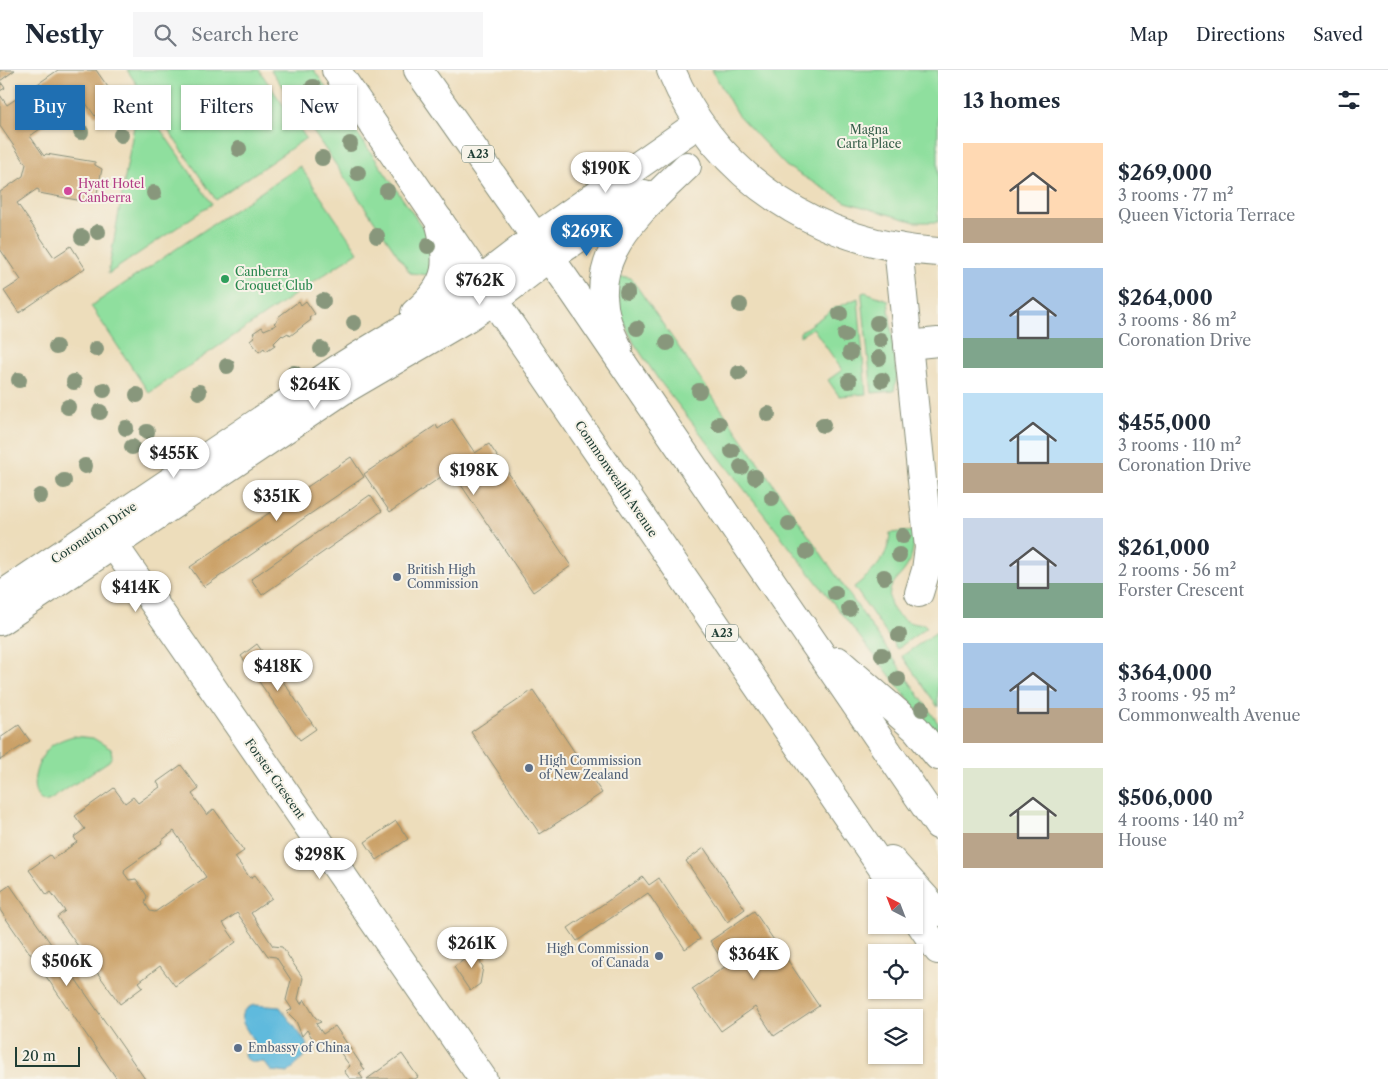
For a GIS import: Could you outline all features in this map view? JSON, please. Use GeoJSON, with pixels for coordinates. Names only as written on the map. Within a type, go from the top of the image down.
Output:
{"type":"FeatureCollection","features":[{"type":"Feature","properties":{"kind":"main road","name":"Commonwealth Avenue"},"geometry":{"type":"LineString","coordinates":[[336,70],[890,879]]}},
{"type":"Feature","properties":{"kind":"main road","name":"A23"},"geometry":{"type":"LineString","coordinates":[[418,70],[543,247],[938,826]]}},
{"type":"Feature","properties":{"kind":"main road"},"geometry":{"type":"LineString","coordinates":[[671,70],[699,123],[717,146],[756,184],[787,207],[841,232],[898,247],[938,252]]}},
{"type":"Feature","properties":{"kind":"main road"},"geometry":{"type":"LineString","coordinates":[[543,247],[699,123]]}},
{"type":"Feature","properties":{"kind":"main road"},"geometry":{"type":"LineString","coordinates":[[543,247],[688,166],[717,146]]}},
{"type":"Feature","properties":{"kind":"main road"},"geometry":{"type":"LineString","coordinates":[[634,380],[607,328],[604,298],[609,256],[618,238],[643,208],[688,166]]}},
{"type":"Feature","properties":{"kind":"main road"},"geometry":{"type":"LineString","coordinates":[[381,341],[422,307],[441,281],[447,267],[447,251],[439,220]]}},
{"type":"Feature","properties":{"kind":"main road","name":"Coronation Drive"},"geometry":{"type":"LineString","coordinates":[[0,596],[109,537],[342,391],[467,318],[487,290],[543,247]]}},
{"type":"Feature","properties":{"kind":"main road"},"geometry":{"type":"LineString","coordinates":[[898,247],[929,548],[926,570],[919,593]]}},
{"type":"Feature","properties":{"kind":"main road","name":"Coronation Drive"},"geometry":{"type":"LineString","coordinates":[[0,621],[109,537],[381,341],[448,302],[487,290]]}},
{"type":"Feature","properties":{"kind":"main road"},"geometry":{"type":"LineString","coordinates":[[908,345],[938,342]]}},
{"type":"Feature","properties":{"kind":"main road","name":"Forster Crescent"},"geometry":{"type":"LineString","coordinates":[[109,537],[483,1079]]}},
{"type":"Feature","properties":{"kind":"main road"},"geometry":{"type":"LineString","coordinates":[[808,635],[916,729],[938,756]]}},
{"type":"Feature","properties":{"kind":"main road"},"geometry":{"type":"LineString","coordinates":[[895,763],[938,845]]}},
{"type":"Feature","properties":{"kind":"main road"},"geometry":{"type":"LineString","coordinates":[[836,800],[938,912]]}},
{"type":"Feature","properties":{"kind":"main road"},"geometry":{"type":"LineString","coordinates":[[923,928],[938,950]]}},
{"type":"Feature","properties":{"kind":"green space"},"geometry":{"type":"Polygon","coordinates":[[[127,70],[259,70],[269,85],[181,85],[181,130],[272,130],[272,89],[282,103],[282,130],[300,130],[306,138],[216,200],[168,130],[171,130],[171,85],[137,85],[127,70]]]}},
{"type":"Feature","properties":{"kind":"green space"},"geometry":{"type":"Polygon","coordinates":[[[271,70],[314,70],[324,85],[282,85],[271,70]]]}},
{"type":"Feature","properties":{"kind":"green space","name":"Magna Carta Place"},"geometry":{"type":"Polygon","coordinates":[[[712,70],[938,70],[938,222],[915,222],[846,202],[786,166],[737,114],[712,70]]]}},
{"type":"Feature","properties":{"kind":"green space"},"geometry":{"type":"Polygon","coordinates":[[[133,130],[161,130],[212,204],[108,274],[133,130]]]}},
{"type":"Feature","properties":{"kind":"green space"},"geometry":{"type":"Polygon","coordinates":[[[312,130],[355,130],[429,237],[433,246],[437,276],[410,273],[312,130]]]}},
{"type":"Feature","properties":{"kind":"green space","name":"Canberra Croquet Club"},"geometry":{"type":"Polygon","coordinates":[[[300,166],[358,252],[149,393],[91,306],[300,166]]]}},
{"type":"Feature","properties":{"kind":"green space"},"geometry":{"type":"Polygon","coordinates":[[[620,276],[631,278],[938,723],[938,737],[658,379],[634,343],[618,310],[614,279],[620,276]]]}},
{"type":"Feature","properties":{"kind":"green space"},"geometry":{"type":"Polygon","coordinates":[[[865,292],[888,300],[897,376],[894,391],[872,393],[862,297],[862,293],[865,292]]]}},
{"type":"Feature","properties":{"kind":"green space"},"geometry":{"type":"Polygon","coordinates":[[[858,298],[866,394],[839,396],[828,380],[842,370],[813,328],[800,336],[800,332],[835,308],[858,298]]]}},
{"type":"Feature","properties":{"kind":"green space"},"geometry":{"type":"Polygon","coordinates":[[[914,531],[911,558],[892,586],[890,598],[894,611],[904,620],[924,624],[927,627],[897,649],[854,587],[879,564],[887,550],[890,533],[914,531]]]}},
{"type":"Feature","properties":{"kind":"green space"},"geometry":{"type":"Polygon","coordinates":[[[938,631],[938,707],[902,656],[938,631]]]}},
{"type":"Feature","properties":{"kind":"green space"},"geometry":{"type":"Polygon","coordinates":[[[73,736],[93,738],[111,749],[112,756],[109,761],[45,802],[35,792],[34,785],[40,761],[53,744],[73,736]]]}},
{"type":"Feature","properties":{"kind":"water"},"geometry":{"type":"Polygon","coordinates":[[[254,1005],[280,1007],[308,1045],[302,1049],[306,1054],[288,1073],[271,1071],[264,1062],[252,1062],[245,1058],[244,1053],[253,1041],[242,1017],[243,1012],[247,1008],[254,1005]]]}},
{"type":"Feature","properties":{"kind":"building"},"geometry":{"type":"Polygon","coordinates":[[[0,70],[15,70],[0,81],[0,70]]]}},
{"type":"Feature","properties":{"kind":"building","name":"Hyatt Hotel Canberra"},"geometry":{"type":"Polygon","coordinates":[[[58,70],[96,70],[106,85],[95,85],[95,116],[85,102],[85,85],[36,85],[58,70]]]}},
{"type":"Feature","properties":{"kind":"building"},"geometry":{"type":"Polygon","coordinates":[[[0,81],[5,88],[0,91],[0,81]]]}},
{"type":"Feature","properties":{"kind":"building","name":"Hyatt Hotel Canberra"},"geometry":{"type":"Polygon","coordinates":[[[0,95],[7,105],[15,100],[15,130],[39,130],[30,136],[44,156],[46,154],[95,162],[95,165],[102,169],[96,198],[89,199],[88,202],[39,193],[37,189],[17,203],[54,257],[71,246],[85,268],[19,313],[4,291],[21,280],[0,249],[0,192],[23,176],[26,164],[0,126],[0,95]]]}},
{"type":"Feature","properties":{"kind":"building"},"geometry":{"type":"Polygon","coordinates":[[[299,301],[301,305],[306,301],[315,314],[309,318],[311,320],[290,336],[288,333],[282,335],[274,343],[275,345],[266,351],[264,348],[259,352],[250,340],[255,336],[253,333],[262,327],[264,330],[276,325],[274,323],[279,319],[278,317],[299,301]]]}},
{"type":"Feature","properties":{"kind":"building"},"geometry":{"type":"Polygon","coordinates":[[[452,419],[475,453],[489,444],[571,566],[533,592],[451,470],[390,512],[364,474],[436,425],[438,429],[452,419]]]}},
{"type":"Feature","properties":{"kind":"building"},"geometry":{"type":"Polygon","coordinates":[[[351,457],[364,477],[204,587],[190,567],[351,457]]]}},
{"type":"Feature","properties":{"kind":"building"},"geometry":{"type":"Polygon","coordinates":[[[370,495],[382,511],[262,595],[251,579],[370,495]]]}},
{"type":"Feature","properties":{"kind":"building"},"geometry":{"type":"Polygon","coordinates":[[[257,644],[316,729],[300,740],[241,656],[257,644]]]}},
{"type":"Feature","properties":{"kind":"building"},"geometry":{"type":"Polygon","coordinates":[[[533,690],[602,793],[540,834],[471,732],[533,690]]]}},
{"type":"Feature","properties":{"kind":"building"},"geometry":{"type":"Polygon","coordinates":[[[19,725],[30,741],[0,760],[0,738],[19,725]]]}},
{"type":"Feature","properties":{"kind":"building"},"geometry":{"type":"Polygon","coordinates":[[[181,765],[199,789],[192,794],[207,815],[214,809],[244,851],[235,857],[250,878],[255,875],[272,898],[251,913],[273,946],[282,947],[303,978],[298,999],[301,1004],[304,999],[315,1017],[321,1022],[316,1024],[323,1034],[335,1026],[365,1070],[359,1073],[363,1079],[350,1079],[344,1071],[350,1066],[332,1041],[320,1050],[307,1030],[302,1036],[296,1021],[287,1012],[292,1009],[286,1000],[291,980],[276,957],[268,956],[237,913],[223,923],[236,942],[175,986],[160,966],[139,982],[143,987],[120,1004],[57,917],[65,911],[51,892],[47,895],[29,870],[50,855],[53,859],[77,842],[74,837],[85,829],[75,816],[114,788],[125,803],[133,797],[138,803],[160,787],[157,782],[181,765]],[[174,831],[161,841],[162,843],[125,869],[124,873],[129,880],[136,879],[147,896],[145,903],[150,911],[155,912],[206,877],[174,831]]]}},
{"type":"Feature","properties":{"kind":"building"},"geometry":{"type":"Polygon","coordinates":[[[396,821],[408,839],[377,860],[365,842],[396,821]]]}},
{"type":"Feature","properties":{"kind":"building"},"geometry":{"type":"Polygon","coordinates":[[[704,848],[745,909],[727,922],[686,861],[704,848]]]}},
{"type":"Feature","properties":{"kind":"building"},"geometry":{"type":"Polygon","coordinates":[[[643,877],[649,885],[659,878],[700,939],[685,949],[648,893],[577,941],[568,928],[643,877]]]}},
{"type":"Feature","properties":{"kind":"building"},"geometry":{"type":"Polygon","coordinates":[[[10,885],[145,1079],[117,1079],[0,910],[0,892],[10,885]]]}},
{"type":"Feature","properties":{"kind":"building"},"geometry":{"type":"Polygon","coordinates":[[[754,911],[819,1006],[774,1036],[755,1007],[721,1031],[692,989],[726,966],[710,941],[754,911]]]}},
{"type":"Feature","properties":{"kind":"building"},"geometry":{"type":"Polygon","coordinates":[[[480,948],[487,958],[480,962],[483,967],[480,984],[470,991],[454,967],[480,948]]]}},
{"type":"Feature","properties":{"kind":"building"},"geometry":{"type":"Polygon","coordinates":[[[402,1054],[418,1077],[415,1079],[367,1079],[402,1054]]]}},
{"type":"Feature","properties":{"kind":"place","name":"Hyatt Hotel Canberra"},"geometry":{"type":"Point","coordinates":[68,191]}},
{"type":"Feature","properties":{"kind":"place","name":"Canberra Croquet Club"},"geometry":{"type":"Point","coordinates":[225,279]}},
{"type":"Feature","properties":{"kind":"place","name":"British High Commission"},"geometry":{"type":"Point","coordinates":[397,577]}},
{"type":"Feature","properties":{"kind":"place","name":"High Commission of New Zealand"},"geometry":{"type":"Point","coordinates":[529,768]}},
{"type":"Feature","properties":{"kind":"place","name":"High Commission of Canada"},"geometry":{"type":"Point","coordinates":[659,956]}},
{"type":"Feature","properties":{"kind":"place","name":"Embassy of China"},"geometry":{"type":"Point","coordinates":[238,1048]}}]}
